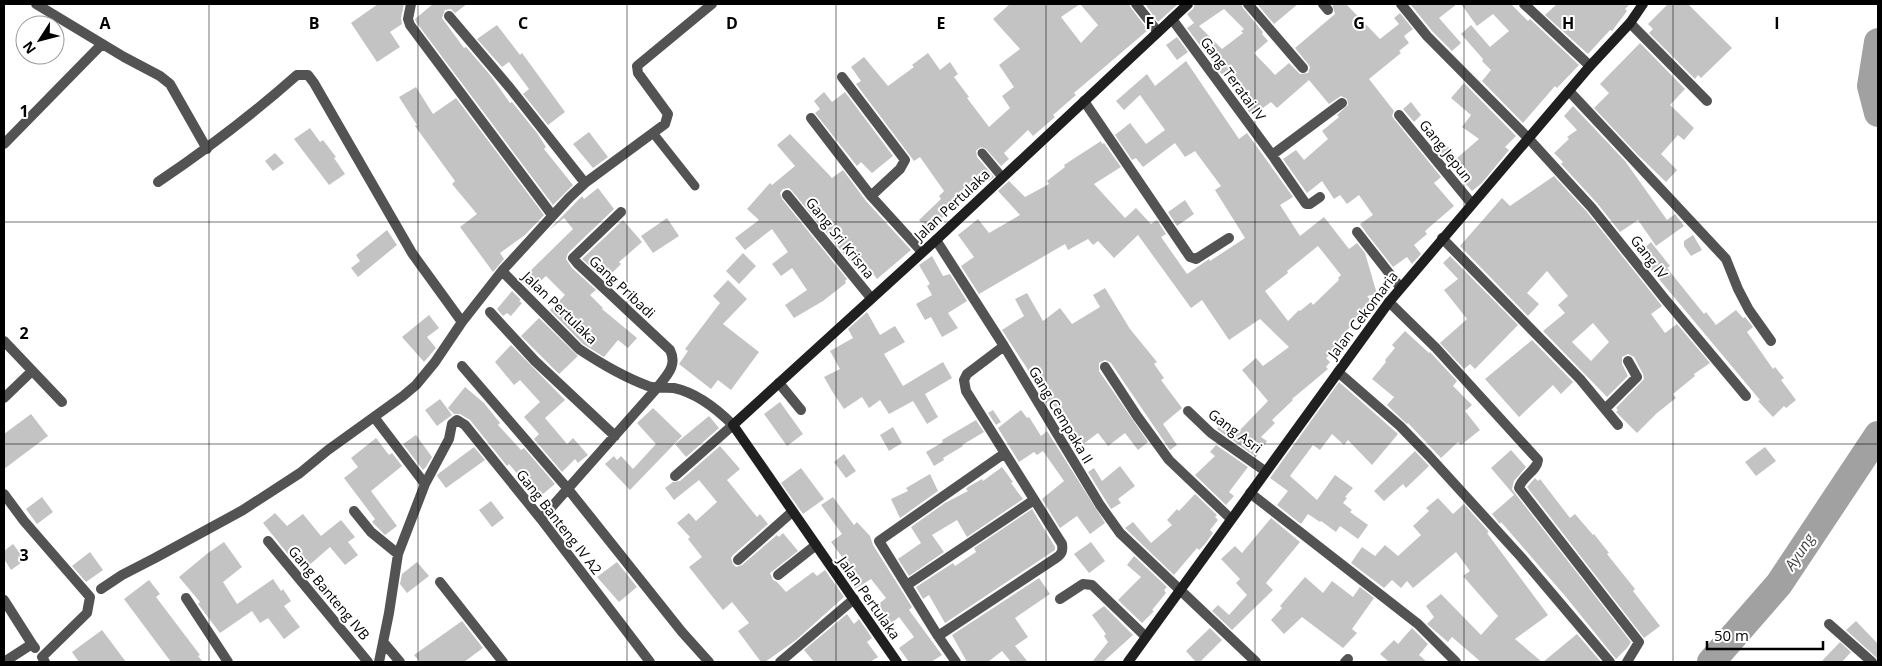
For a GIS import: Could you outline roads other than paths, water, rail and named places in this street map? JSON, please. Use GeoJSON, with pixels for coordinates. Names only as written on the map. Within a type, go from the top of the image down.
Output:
{"type":"FeatureCollection","features":[{"type":"Feature","properties":{"kind":"street"},"geometry":{"type":"LineString","coordinates":[[36,4],[124,58],[160,76],[170,84],[207,150]]}},
{"type":"Feature","properties":{"kind":"street"},"geometry":{"type":"LineString","coordinates":[[411,4],[408,19],[410,25],[552,216]]}},
{"type":"Feature","properties":{"kind":"street"},"geometry":{"type":"LineString","coordinates":[[101,589],[122,575],[243,510],[300,473],[416,385],[502,271],[552,216],[585,183],[664,124],[668,114],[638,73],[637,66],[712,4]]}},
{"type":"Feature","properties":{"kind":"street"},"geometry":{"type":"LineString","coordinates":[[1136,4],[1158,32]]}},
{"type":"Feature","properties":{"kind":"street","name":"Jalan Pertulaka"},"geometry":{"type":"LineString","coordinates":[[733,425],[936,240],[1188,4]]}},
{"type":"Feature","properties":{"kind":"street"},"geometry":{"type":"LineString","coordinates":[[1248,4],[1304,68]]}},
{"type":"Feature","properties":{"kind":"street","name":"Gang IV"},"geometry":{"type":"LineString","coordinates":[[1401,4],[1427,36],[1529,139],[1592,208],[1746,396]]}},
{"type":"Feature","properties":{"kind":"street"},"geometry":{"type":"LineString","coordinates":[[1524,4],[1590,66]]}},
{"type":"Feature","properties":{"kind":"street","name":"Jalan Cekomaria"},"geometry":{"type":"LineString","coordinates":[[1133,660],[1145,636],[1400,287],[1590,66],[1630,23],[1643,4]]}},
{"type":"Feature","properties":{"kind":"street"},"geometry":{"type":"LineString","coordinates":[[449,16],[510,88],[585,183]]}},
{"type":"Feature","properties":{"kind":"street","name":"Gang Teratai IV"},"geometry":{"type":"LineString","coordinates":[[1172,19],[1306,204],[1310,204],[1320,197]]}},
{"type":"Feature","properties":{"kind":"street"},"geometry":{"type":"LineString","coordinates":[[1630,23],[1707,101]]}},
{"type":"Feature","properties":{"kind":"street"},"geometry":{"type":"LineString","coordinates":[[4,144],[102,44]]}},
{"type":"Feature","properties":{"kind":"street"},"geometry":{"type":"LineString","coordinates":[[158,182],[207,150],[297,75],[308,75],[412,253],[462,322]]}},
{"type":"Feature","properties":{"kind":"street"},"geometry":{"type":"LineString","coordinates":[[842,77],[905,160],[900,168],[871,196]]}},
{"type":"Feature","properties":{"kind":"street"},"geometry":{"type":"LineString","coordinates":[[1569,91],[1726,259],[1749,310],[1771,341]]}},
{"type":"Feature","properties":{"kind":"street"},"geometry":{"type":"LineString","coordinates":[[1084,101],[1190,257],[1196,259],[1228,238]]}},
{"type":"Feature","properties":{"kind":"street"},"geometry":{"type":"LineString","coordinates":[[1272,155],[1342,104]]}},
{"type":"Feature","properties":{"kind":"street","name":"Gang Jepun"},"geometry":{"type":"LineString","coordinates":[[1399,115],[1472,204]]}},
{"type":"Feature","properties":{"kind":"street"},"geometry":{"type":"LineString","coordinates":[[811,118],[871,196],[922,252]]}},
{"type":"Feature","properties":{"kind":"street","name":"Gang Sri Krisna"},"geometry":{"type":"LineString","coordinates":[[787,195],[871,298]]}},
{"type":"Feature","properties":{"kind":"street","name":"Gang Pribadi"},"geometry":{"type":"LineString","coordinates":[[621,212],[574,258],[577,263],[670,350],[673,356],[672,368],[657,388]]}},
{"type":"Feature","properties":{"kind":"street"},"geometry":{"type":"LineString","coordinates":[[1357,232],[1400,287]]}},
{"type":"Feature","properties":{"kind":"street"},"geometry":{"type":"LineString","coordinates":[[1442,238],[1580,379],[1618,425]]}},
{"type":"Feature","properties":{"kind":"street","name":"Gang Cempaka II"},"geometry":{"type":"LineString","coordinates":[[936,240],[1004,346],[1100,505],[1120,533],[1256,662]]}},
{"type":"Feature","properties":{"kind":"street","name":"Jalan Pertulaka"},"geometry":{"type":"LineString","coordinates":[[502,271],[579,349],[624,375],[657,388],[673,388],[690,393],[706,402],[733,425],[897,662]]}},
{"type":"Feature","properties":{"kind":"street"},"geometry":{"type":"LineString","coordinates":[[1389,302],[1436,348],[1538,460],[1537,464],[1518,488],[1639,642],[1627,662]]}},
{"type":"Feature","properties":{"kind":"street"},"geometry":{"type":"LineString","coordinates":[[490,312],[548,373],[615,436]]}},
{"type":"Feature","properties":{"kind":"street"},"geometry":{"type":"LineString","coordinates":[[4,341],[62,402]]}},
{"type":"Feature","properties":{"kind":"street"},"geometry":{"type":"LineString","coordinates":[[938,636],[1061,554],[1063,549],[1062,544],[966,391],[964,380],[967,374],[1004,346]]}},
{"type":"Feature","properties":{"kind":"street"},"geometry":{"type":"LineString","coordinates":[[1605,409],[1637,377],[1628,361]]}},
{"type":"Feature","properties":{"kind":"street"},"geometry":{"type":"LineString","coordinates":[[462,366],[568,488],[682,632],[709,662]]}},
{"type":"Feature","properties":{"kind":"street"},"geometry":{"type":"LineString","coordinates":[[1105,367],[1169,460],[1231,519]]}},
{"type":"Feature","properties":{"kind":"street"},"geometry":{"type":"LineString","coordinates":[[4,398],[32,371]]}},
{"type":"Feature","properties":{"kind":"street"},"geometry":{"type":"LineString","coordinates":[[1338,372],[1400,426],[1429,456],[1521,557],[1610,662]]}},
{"type":"Feature","properties":{"kind":"street"},"geometry":{"type":"LineString","coordinates":[[780,383],[801,410]]}},
{"type":"Feature","properties":{"kind":"street"},"geometry":{"type":"LineString","coordinates":[[541,519],[657,388]]}},
{"type":"Feature","properties":{"kind":"street","name":"Gang Asri"},"geometry":{"type":"LineString","coordinates":[[1188,411],[1212,433],[1266,471]]}},
{"type":"Feature","properties":{"kind":"street"},"geometry":{"type":"LineString","coordinates":[[374,417],[425,484],[398,554],[384,643],[379,662]]}},
{"type":"Feature","properties":{"kind":"street","name":"Gang Banteng IV A2"},"geometry":{"type":"LineString","coordinates":[[425,484],[449,439],[452,424],[457,420],[462,421],[541,519],[650,662]]}},
{"type":"Feature","properties":{"kind":"street"},"geometry":{"type":"LineString","coordinates":[[675,476],[733,425]]}},
{"type":"Feature","properties":{"kind":"street"},"geometry":{"type":"LineString","coordinates":[[956,662],[879,541],[1005,453]]}},
{"type":"Feature","properties":{"kind":"street"},"geometry":{"type":"LineString","coordinates":[[1250,493],[1418,624],[1456,662]]}},
{"type":"Feature","properties":{"kind":"street"},"geometry":{"type":"LineString","coordinates":[[4,494],[24,521],[90,597],[87,613],[44,659],[32,644],[4,600]]}},
{"type":"Feature","properties":{"kind":"street"},"geometry":{"type":"LineString","coordinates":[[907,585],[1034,500]]}},
{"type":"Feature","properties":{"kind":"street"},"geometry":{"type":"LineString","coordinates":[[354,511],[371,532],[398,554]]}},
{"type":"Feature","properties":{"kind":"street"},"geometry":{"type":"LineString","coordinates":[[738,560],[792,512]]}},
{"type":"Feature","properties":{"kind":"street","name":"Gang Banteng IVB"},"geometry":{"type":"LineString","coordinates":[[268,542],[368,662]]}},
{"type":"Feature","properties":{"kind":"street"},"geometry":{"type":"LineString","coordinates":[[778,575],[816,545]]}},
{"type":"Feature","properties":{"kind":"street"},"geometry":{"type":"LineString","coordinates":[[440,582],[504,662]]}},
{"type":"Feature","properties":{"kind":"street"},"geometry":{"type":"LineString","coordinates":[[1060,599],[1083,584],[1092,585],[1145,636]]}},
{"type":"Feature","properties":{"kind":"street"},"geometry":{"type":"LineString","coordinates":[[186,598],[228,662]]}},
{"type":"Feature","properties":{"kind":"street"},"geometry":{"type":"LineString","coordinates":[[780,662],[854,599]]}},
{"type":"Feature","properties":{"kind":"street"},"geometry":{"type":"LineString","coordinates":[[1829,624],[1872,662]]}},
{"type":"Feature","properties":{"kind":"street"},"geometry":{"type":"LineString","coordinates":[[384,643],[400,662]]}},
{"type":"Feature","properties":{"kind":"street"},"geometry":{"type":"LineString","coordinates":[[4,662],[32,644]]}},
{"type":"Feature","properties":{"kind":"lane"},"geometry":{"type":"LineString","coordinates":[[653,133],[695,186]]}},
{"type":"Feature","properties":{"kind":"lane"},"geometry":{"type":"LineString","coordinates":[[982,153],[1002,177]]}},
{"type":"Feature","properties":{"kind":"waterway","name":"Ayung"},"geometry":{"type":"LineString","coordinates":[[1878,42],[1871,86],[1878,113]]}},
{"type":"Feature","properties":{"kind":"waterway","name":"Ayung"},"geometry":{"type":"LineString","coordinates":[[1711,662],[1779,584],[1878,435]]}}]}
